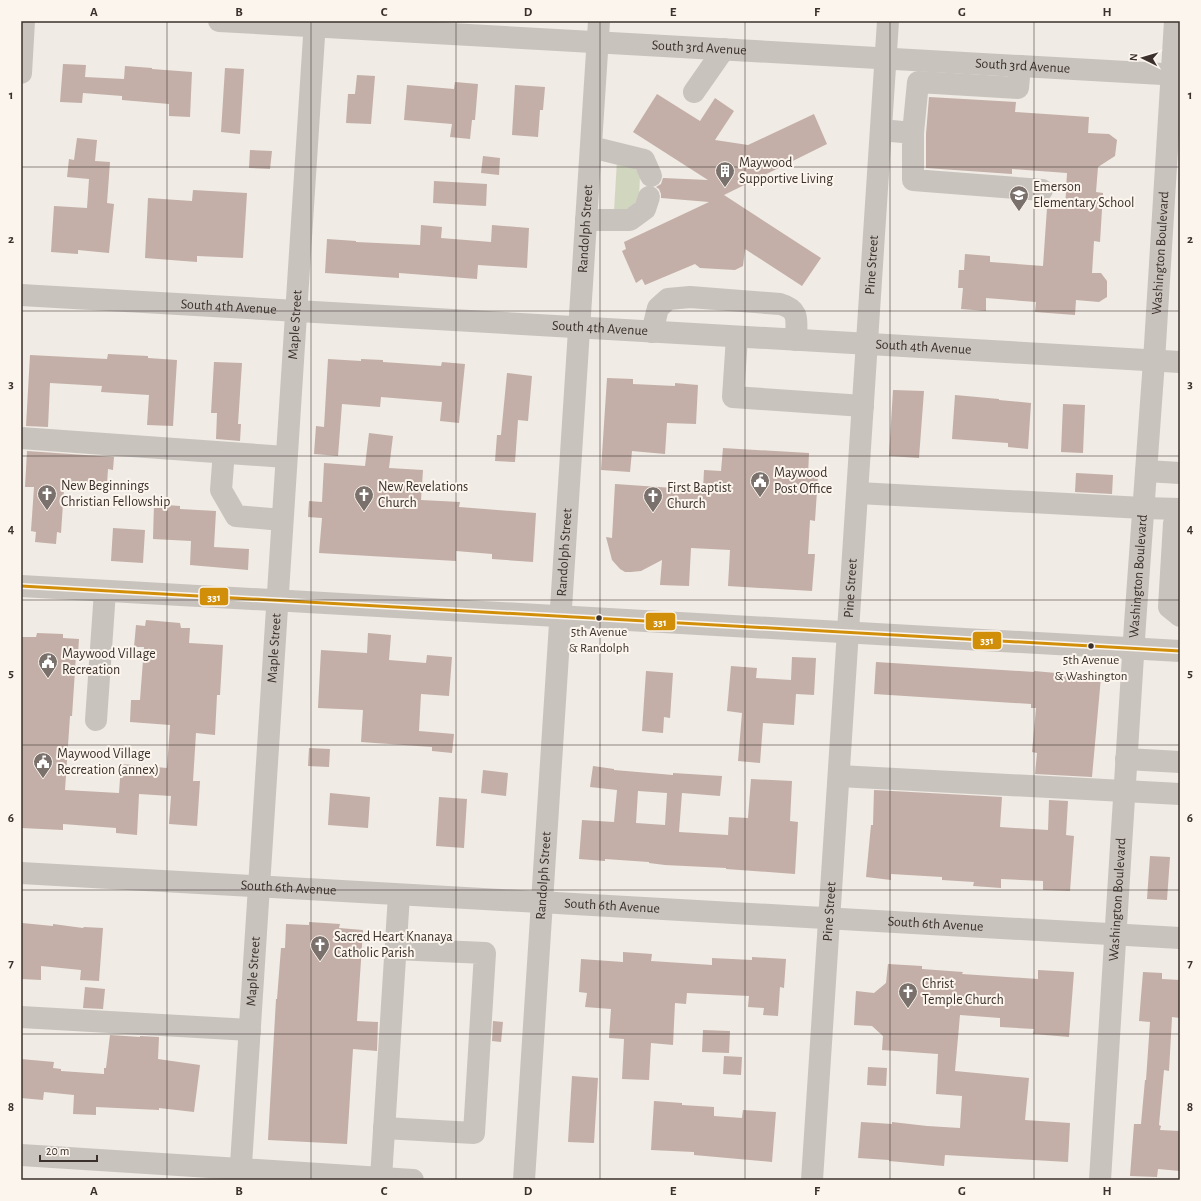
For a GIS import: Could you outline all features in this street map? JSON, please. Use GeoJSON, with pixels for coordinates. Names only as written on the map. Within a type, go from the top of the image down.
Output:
{"type":"FeatureCollection","features":[{"type":"Feature","properties":{"kind":"street"},"geometry":{"type":"LineString","coordinates":[[21,73],[24,21]]}},
{"type":"Feature","properties":{"kind":"street","name":"South 3rd Avenue"},"geometry":{"type":"LineString","coordinates":[[220,21],[314,24],[597,42],[1176,75]]}},
{"type":"Feature","properties":{"kind":"street","name":"Randolph Street"},"geometry":{"type":"LineString","coordinates":[[524,1180],[599,21]]}},
{"type":"Feature","properties":{"kind":"street","name":"Pine Street"},"geometry":{"type":"LineString","coordinates":[[812,1180],[888,21]]}},
{"type":"Feature","properties":{"kind":"street","name":"Washington Boulevard"},"geometry":{"type":"LineString","coordinates":[[1100,1180],[1133,649],[1176,75],[1175,21]]}},
{"type":"Feature","properties":{"kind":"street","name":"Maple Street"},"geometry":{"type":"LineString","coordinates":[[240,1174],[314,24]]}},
{"type":"Feature","properties":{"kind":"street"},"geometry":{"type":"LineString","coordinates":[[694,92],[724,49]]}},
{"type":"Feature","properties":{"kind":"street"},"geometry":{"type":"LineString","coordinates":[[1020,66],[1018,88],[918,82],[913,133],[913,180],[1042,190]]}},
{"type":"Feature","properties":{"kind":"street"},"geometry":{"type":"LineString","coordinates":[[882,130],[913,133]]}},
{"type":"Feature","properties":{"kind":"street"},"geometry":{"type":"LineString","coordinates":[[586,220],[630,220],[645,209],[650,187],[644,160],[591,147]]}},
{"type":"Feature","properties":{"kind":"street","name":"South 4th Avenue"},"geometry":{"type":"LineString","coordinates":[[21,295],[1180,362]]}},
{"type":"Feature","properties":{"kind":"street"},"geometry":{"type":"LineString","coordinates":[[652,332],[659,307],[668,299],[690,297],[780,304],[788,306],[795,312],[796,316],[796,340]]}},
{"type":"Feature","properties":{"kind":"street"},"geometry":{"type":"LineString","coordinates":[[737,337],[733,397],[863,406]]}},
{"type":"Feature","properties":{"kind":"street"},"geometry":{"type":"LineString","coordinates":[[21,438],[286,457]]}},
{"type":"Feature","properties":{"kind":"street"},"geometry":{"type":"LineString","coordinates":[[223,464],[221,490],[236,516],[282,520]]}},
{"type":"Feature","properties":{"kind":"street"},"geometry":{"type":"LineString","coordinates":[[1146,471],[1180,473]]}},
{"type":"Feature","properties":{"kind":"street"},"geometry":{"type":"LineString","coordinates":[[858,493],[1143,508],[1176,516],[1177,546],[1175,578],[1169,607],[1180,616]]}},
{"type":"Feature","properties":{"kind":"street"},"geometry":{"type":"LineString","coordinates":[[21,586],[1180,651]]}},
{"type":"Feature","properties":{"kind":"street"},"geometry":{"type":"LineString","coordinates":[[96,720],[105,591]]}},
{"type":"Feature","properties":{"kind":"street"},"geometry":{"type":"LineString","coordinates":[[1126,759],[1180,762]]}},
{"type":"Feature","properties":{"kind":"street"},"geometry":{"type":"LineString","coordinates":[[839,776],[1180,794]]}},
{"type":"Feature","properties":{"kind":"street","name":"South 6th Avenue"},"geometry":{"type":"LineString","coordinates":[[21,873],[1180,938]]}},
{"type":"Feature","properties":{"kind":"street"},"geometry":{"type":"LineString","coordinates":[[381,1178],[399,895]]}},
{"type":"Feature","properties":{"kind":"street"},"geometry":{"type":"LineString","coordinates":[[384,1128],[474,1133],[475,1117],[485,953],[395,949]]}},
{"type":"Feature","properties":{"kind":"street"},"geometry":{"type":"LineString","coordinates":[[21,1017],[250,1030]]}},
{"type":"Feature","properties":{"kind":"street"},"geometry":{"type":"LineString","coordinates":[[21,1155],[240,1174],[413,1180]]}},
{"type":"Feature","properties":{"kind":"green space"},"geometry":{"type":"Polygon","coordinates":[[[617,160],[632,165],[640,176],[639,198],[629,208],[614,211],[617,160]]]}},
{"type":"Feature","properties":{"kind":"building"},"geometry":{"type":"Polygon","coordinates":[[[63,64],[86,65],[85,77],[124,79],[125,66],[192,72],[190,117],[169,116],[169,104],[122,100],[122,96],[83,93],[82,103],[60,102],[63,64]]]}},
{"type":"Feature","properties":{"kind":"building"},"geometry":{"type":"Polygon","coordinates":[[[225,68],[244,69],[240,134],[221,132],[225,68]]]}},
{"type":"Feature","properties":{"kind":"building"},"geometry":{"type":"Polygon","coordinates":[[[357,75],[375,76],[371,124],[346,123],[348,94],[355,94],[357,75]]]}},
{"type":"Feature","properties":{"kind":"building"},"geometry":{"type":"Polygon","coordinates":[[[455,82],[478,84],[475,120],[472,120],[470,139],[450,137],[452,124],[404,120],[407,85],[454,89],[455,82]]]}},
{"type":"Feature","properties":{"kind":"building"},"geometry":{"type":"Polygon","coordinates":[[[515,85],[545,87],[543,110],[540,110],[538,137],[512,135],[515,85]]]}},
{"type":"Feature","properties":{"kind":"building","name":"Maywood Supportive Living"},"geometry":{"type":"Polygon","coordinates":[[[657,94],[700,121],[715,98],[734,111],[715,140],[748,145],[814,114],[827,144],[724,195],[821,258],[802,286],[745,249],[743,266],[735,270],[700,268],[695,264],[645,285],[642,279],[636,283],[622,251],[626,249],[624,242],[709,202],[661,198],[659,189],[656,187],[661,184],[663,178],[708,180],[633,132],[657,94]]]}},
{"type":"Feature","properties":{"kind":"building"},"geometry":{"type":"Polygon","coordinates":[[[929,97],[1016,102],[1015,112],[1089,117],[1088,133],[1109,134],[1117,140],[1115,156],[1098,167],[1096,192],[1103,193],[1100,242],[1094,241],[1092,273],[1101,273],[1107,281],[1107,297],[1099,302],[1076,300],[1075,315],[1035,312],[1036,302],[986,298],[986,311],[961,309],[963,288],[958,288],[959,270],[964,270],[965,254],[990,256],[990,262],[1043,266],[1047,208],[1065,209],[1067,173],[1012,169],[1012,174],[926,168],[926,134],[929,97]]]}},
{"type":"Feature","properties":{"kind":"building"},"geometry":{"type":"Polygon","coordinates":[[[77,138],[97,140],[95,161],[110,162],[107,203],[114,204],[109,253],[78,250],[78,254],[51,252],[54,206],[87,208],[89,179],[67,177],[69,159],[74,160],[77,138]]]}},
{"type":"Feature","properties":{"kind":"building"},"geometry":{"type":"Polygon","coordinates":[[[250,150],[272,151],[270,169],[249,168],[250,150]]]}},
{"type":"Feature","properties":{"kind":"building"},"geometry":{"type":"Polygon","coordinates":[[[483,156],[500,158],[499,175],[481,173],[483,156]]]}},
{"type":"Feature","properties":{"kind":"building"},"geometry":{"type":"Polygon","coordinates":[[[434,181],[487,184],[486,206],[433,203],[434,181]]]}},
{"type":"Feature","properties":{"kind":"building"},"geometry":{"type":"Polygon","coordinates":[[[193,190],[247,193],[243,258],[197,256],[197,262],[145,258],[148,198],[192,201],[193,190]]]}},
{"type":"Feature","properties":{"kind":"building"},"geometry":{"type":"Polygon","coordinates":[[[421,225],[442,227],[441,238],[491,242],[492,225],[529,228],[527,268],[478,265],[477,279],[399,273],[399,278],[325,273],[327,239],[420,245],[421,225]]]}},
{"type":"Feature","properties":{"kind":"building"},"geometry":{"type":"Polygon","coordinates":[[[108,354],[148,356],[148,358],[177,360],[173,426],[147,425],[149,395],[101,392],[102,386],[50,383],[48,427],[26,426],[30,355],[107,359],[108,354]]]}},
{"type":"Feature","properties":{"kind":"building"},"geometry":{"type":"Polygon","coordinates":[[[328,359],[361,361],[361,359],[383,360],[383,362],[441,366],[442,362],[465,364],[459,423],[440,421],[442,402],[381,397],[380,407],[342,404],[338,456],[314,454],[316,426],[324,427],[328,359]]]}},
{"type":"Feature","properties":{"kind":"building"},"geometry":{"type":"Polygon","coordinates":[[[214,362],[242,363],[238,424],[241,424],[240,441],[216,439],[217,413],[211,413],[214,362]]]}},
{"type":"Feature","properties":{"kind":"building"},"geometry":{"type":"Polygon","coordinates":[[[507,373],[532,376],[528,421],[518,420],[515,462],[495,461],[497,435],[501,435],[507,373]]]}},
{"type":"Feature","properties":{"kind":"building"},"geometry":{"type":"Polygon","coordinates":[[[607,378],[633,379],[633,384],[675,386],[675,383],[698,385],[696,424],[667,423],[665,454],[632,451],[630,472],[601,470],[607,378]]]}},
{"type":"Feature","properties":{"kind":"building"},"geometry":{"type":"Polygon","coordinates":[[[893,390],[924,391],[919,458],[889,456],[893,390]]]}},
{"type":"Feature","properties":{"kind":"building"},"geometry":{"type":"Polygon","coordinates":[[[955,395],[1031,403],[1028,449],[1008,447],[1008,443],[952,439],[955,395]]]}},
{"type":"Feature","properties":{"kind":"building"},"geometry":{"type":"Polygon","coordinates":[[[1063,404],[1085,405],[1083,453],[1061,452],[1063,404]]]}},
{"type":"Feature","properties":{"kind":"building"},"geometry":{"type":"Polygon","coordinates":[[[369,433],[393,436],[389,468],[423,470],[421,500],[460,502],[459,507],[536,513],[533,562],[492,559],[492,554],[456,551],[456,561],[319,553],[322,518],[308,517],[309,501],[322,502],[324,463],[365,466],[369,433]]]}},
{"type":"Feature","properties":{"kind":"building","name":"Maywood Post Office"},"geometry":{"type":"Polygon","coordinates":[[[723,448],[809,453],[808,476],[818,476],[815,521],[810,520],[808,554],[815,554],[812,591],[728,586],[730,550],[691,548],[689,586],[660,585],[662,560],[641,571],[625,572],[612,560],[606,537],[612,538],[615,484],[703,490],[704,470],[721,471],[723,448]]]}},
{"type":"Feature","properties":{"kind":"building","name":"New Beginnings Christian Fellowship"},"geometry":{"type":"Polygon","coordinates":[[[27,451],[114,457],[113,470],[108,469],[107,484],[74,482],[74,490],[64,489],[61,533],[57,532],[56,544],[35,542],[36,532],[31,531],[34,487],[25,487],[27,451]]]}},
{"type":"Feature","properties":{"kind":"building"},"geometry":{"type":"Polygon","coordinates":[[[1076,473],[1113,475],[1112,494],[1075,492],[1076,473]]]}},
{"type":"Feature","properties":{"kind":"building"},"geometry":{"type":"Polygon","coordinates":[[[154,504],[180,506],[180,509],[216,511],[214,547],[249,549],[248,570],[190,565],[191,541],[153,539],[154,504]]]}},
{"type":"Feature","properties":{"kind":"building"},"geometry":{"type":"Polygon","coordinates":[[[113,528],[145,530],[143,563],[111,561],[113,528]]]}},
{"type":"Feature","properties":{"kind":"building"},"geometry":{"type":"Polygon","coordinates":[[[146,620],[180,623],[181,628],[190,628],[189,643],[223,645],[220,695],[217,695],[215,735],[196,733],[193,781],[200,781],[197,826],[169,824],[171,796],[139,794],[137,835],[116,833],[116,828],[63,824],[63,830],[21,828],[21,637],[36,637],[37,633],[63,634],[63,638],[79,639],[78,654],[76,655],[72,716],[70,716],[65,790],[119,793],[121,764],[167,768],[170,725],[130,722],[131,700],[140,700],[144,647],[134,647],[136,625],[145,626],[146,620]]]}},
{"type":"Feature","properties":{"kind":"building"},"geometry":{"type":"Polygon","coordinates":[[[368,633],[391,635],[389,660],[426,663],[427,655],[452,657],[449,696],[421,694],[419,731],[454,734],[452,753],[432,751],[432,747],[361,742],[363,710],[318,708],[321,650],[367,653],[368,633]]]}},
{"type":"Feature","properties":{"kind":"building"},"geometry":{"type":"Polygon","coordinates":[[[792,657],[816,658],[814,695],[796,694],[794,725],[763,723],[760,763],[738,761],[742,713],[727,711],[731,666],[757,668],[756,678],[791,680],[792,657]]]}},
{"type":"Feature","properties":{"kind":"building"},"geometry":{"type":"Polygon","coordinates":[[[876,662],[1034,671],[1101,677],[1092,777],[1035,774],[1037,753],[1032,752],[1036,708],[1031,708],[1031,704],[874,694],[876,662]]]}},
{"type":"Feature","properties":{"kind":"building"},"geometry":{"type":"Polygon","coordinates":[[[646,671],[673,673],[670,718],[664,717],[663,733],[642,731],[646,671]]]}},
{"type":"Feature","properties":{"kind":"building"},"geometry":{"type":"Polygon","coordinates":[[[309,748],[330,749],[329,767],[308,766],[309,748]]]}},
{"type":"Feature","properties":{"kind":"building"},"geometry":{"type":"Polygon","coordinates":[[[593,766],[614,770],[673,775],[673,773],[722,776],[720,796],[682,793],[679,832],[728,835],[729,817],[748,818],[751,779],[792,781],[790,821],[798,822],[795,874],[726,868],[665,865],[649,862],[579,859],[582,820],[614,822],[617,790],[590,787],[593,766]],[[638,791],[636,823],[665,825],[667,793],[638,791]]]}},
{"type":"Feature","properties":{"kind":"building"},"geometry":{"type":"Polygon","coordinates":[[[483,770],[508,773],[506,796],[481,793],[483,770]]]}},
{"type":"Feature","properties":{"kind":"building"},"geometry":{"type":"Polygon","coordinates":[[[874,790],[1002,797],[1000,827],[1048,830],[1049,800],[1068,801],[1066,835],[1074,836],[1070,891],[1043,890],[1043,881],[1001,879],[1001,888],[973,886],[974,882],[942,880],[942,877],[891,874],[891,880],[866,877],[871,825],[873,825],[874,790]]]}},
{"type":"Feature","properties":{"kind":"building"},"geometry":{"type":"Polygon","coordinates":[[[330,793],[370,797],[368,828],[328,825],[330,793]]]}},
{"type":"Feature","properties":{"kind":"building"},"geometry":{"type":"Polygon","coordinates":[[[439,797],[467,799],[464,848],[436,846],[439,797]]]}},
{"type":"Feature","properties":{"kind":"building"},"geometry":{"type":"Polygon","coordinates":[[[1150,856],[1170,857],[1167,900],[1147,899],[1150,856]]]}},
{"type":"Feature","properties":{"kind":"building"},"geometry":{"type":"Polygon","coordinates":[[[309,922],[340,924],[339,928],[363,930],[357,1021],[378,1022],[377,1051],[353,1049],[347,1144],[268,1140],[276,999],[281,948],[285,948],[286,924],[309,925],[309,922]]]}},
{"type":"Feature","properties":{"kind":"building"},"geometry":{"type":"Polygon","coordinates":[[[22,923],[53,926],[53,924],[83,928],[103,928],[99,981],[80,980],[81,970],[41,966],[41,980],[21,979],[22,923]]]}},
{"type":"Feature","properties":{"kind":"building"},"geometry":{"type":"Polygon","coordinates":[[[623,952],[652,954],[651,961],[712,965],[712,958],[752,960],[752,957],[786,959],[784,988],[780,987],[778,1016],[763,1015],[764,1008],[748,1007],[749,996],[687,993],[686,1004],[675,1003],[673,1045],[651,1043],[649,1080],[622,1079],[624,1039],[609,1038],[611,1009],[585,1007],[587,993],[579,992],[581,959],[623,962],[623,952]]]}},
{"type":"Feature","properties":{"kind":"building"},"geometry":{"type":"Polygon","coordinates":[[[888,964],[922,966],[922,969],[963,972],[962,974],[1038,979],[1038,970],[1074,972],[1069,1037],[1033,1034],[1034,1029],[1000,1027],[1000,1018],[960,1015],[955,1071],[1029,1078],[1025,1120],[1070,1123],[1068,1162],[945,1155],[944,1166],[858,1158],[861,1122],[892,1124],[892,1122],[960,1128],[962,1096],[936,1094],[938,1054],[882,1050],[883,1036],[872,1026],[854,1025],[856,991],[874,993],[886,983],[888,964]]]}},
{"type":"Feature","properties":{"kind":"building"},"geometry":{"type":"Polygon","coordinates":[[[1143,972],[1162,973],[1162,979],[1180,980],[1180,1018],[1172,1017],[1169,1071],[1164,1070],[1159,1125],[1161,1126],[1160,1130],[1180,1131],[1180,1171],[1158,1169],[1157,1177],[1130,1176],[1134,1124],[1141,1124],[1150,1022],[1139,1021],[1143,972]]]}},
{"type":"Feature","properties":{"kind":"building"},"geometry":{"type":"Polygon","coordinates":[[[85,987],[105,989],[103,1009],[83,1008],[85,987]]]}},
{"type":"Feature","properties":{"kind":"building"},"geometry":{"type":"Polygon","coordinates":[[[493,1021],[503,1022],[501,1042],[492,1041],[493,1021]]]}},
{"type":"Feature","properties":{"kind":"building"},"geometry":{"type":"Polygon","coordinates":[[[703,1030],[730,1031],[729,1053],[702,1052],[703,1030]]]}},
{"type":"Feature","properties":{"kind":"building"},"geometry":{"type":"Polygon","coordinates":[[[110,1035],[159,1037],[158,1059],[200,1065],[194,1112],[159,1108],[159,1110],[96,1107],[96,1115],[73,1114],[74,1095],[44,1092],[43,1100],[21,1098],[21,1059],[54,1062],[53,1068],[61,1069],[61,1071],[104,1074],[110,1035]]]}},
{"type":"Feature","properties":{"kind":"building"},"geometry":{"type":"Polygon","coordinates":[[[724,1056],[742,1057],[741,1075],[723,1074],[724,1056]]]}},
{"type":"Feature","properties":{"kind":"building"},"geometry":{"type":"Polygon","coordinates":[[[868,1067],[887,1068],[886,1086],[867,1085],[868,1067]]]}},
{"type":"Feature","properties":{"kind":"building"},"geometry":{"type":"Polygon","coordinates":[[[572,1076],[598,1078],[594,1143],[568,1142],[572,1076]]]}},
{"type":"Feature","properties":{"kind":"building"},"geometry":{"type":"Polygon","coordinates":[[[654,1101],[714,1107],[714,1116],[742,1118],[743,1110],[776,1112],[772,1162],[694,1155],[694,1152],[651,1150],[654,1101]]]}},
{"type":"Feature","properties":{"kind":"transit line","name":"331"},"geometry":{"type":"LineString","coordinates":[[21,586],[1180,651]]}},
{"type":"Feature","properties":{"kind":"place","name":"Maywood Supportive Living"},"geometry":{"type":"Point","coordinates":[725,188]}},
{"type":"Feature","properties":{"kind":"place","name":"Emerson Elementary School"},"geometry":{"type":"Point","coordinates":[1019,212]}},
{"type":"Feature","properties":{"kind":"place","name":"Maywood Post Office"},"geometry":{"type":"Point","coordinates":[760,498]}},
{"type":"Feature","properties":{"kind":"place","name":"New Beginnings Christian Fellowship"},"geometry":{"type":"Point","coordinates":[47,511]}},
{"type":"Feature","properties":{"kind":"place","name":"New Revelations Church"},"geometry":{"type":"Point","coordinates":[364,512]}},
{"type":"Feature","properties":{"kind":"place","name":"First Baptist Church"},"geometry":{"type":"Point","coordinates":[653,513]}},
{"type":"Feature","properties":{"kind":"place","name":"5th Avenue & Randolph"},"geometry":{"type":"Point","coordinates":[599,618]}},
{"type":"Feature","properties":{"kind":"place","name":"5th Avenue & Washington"},"geometry":{"type":"Point","coordinates":[1091,646]}},
{"type":"Feature","properties":{"kind":"place","name":"Maywood Village Recreation"},"geometry":{"type":"Point","coordinates":[48,679]}},
{"type":"Feature","properties":{"kind":"place","name":"Maywood Village Recreation (annex)"},"geometry":{"type":"Point","coordinates":[43,779]}},
{"type":"Feature","properties":{"kind":"place","name":"Sacred Heart Knanaya Catholic Parish"},"geometry":{"type":"Point","coordinates":[320,962]}},
{"type":"Feature","properties":{"kind":"place","name":"Christ Temple Church"},"geometry":{"type":"Point","coordinates":[908,1009]}}]}
